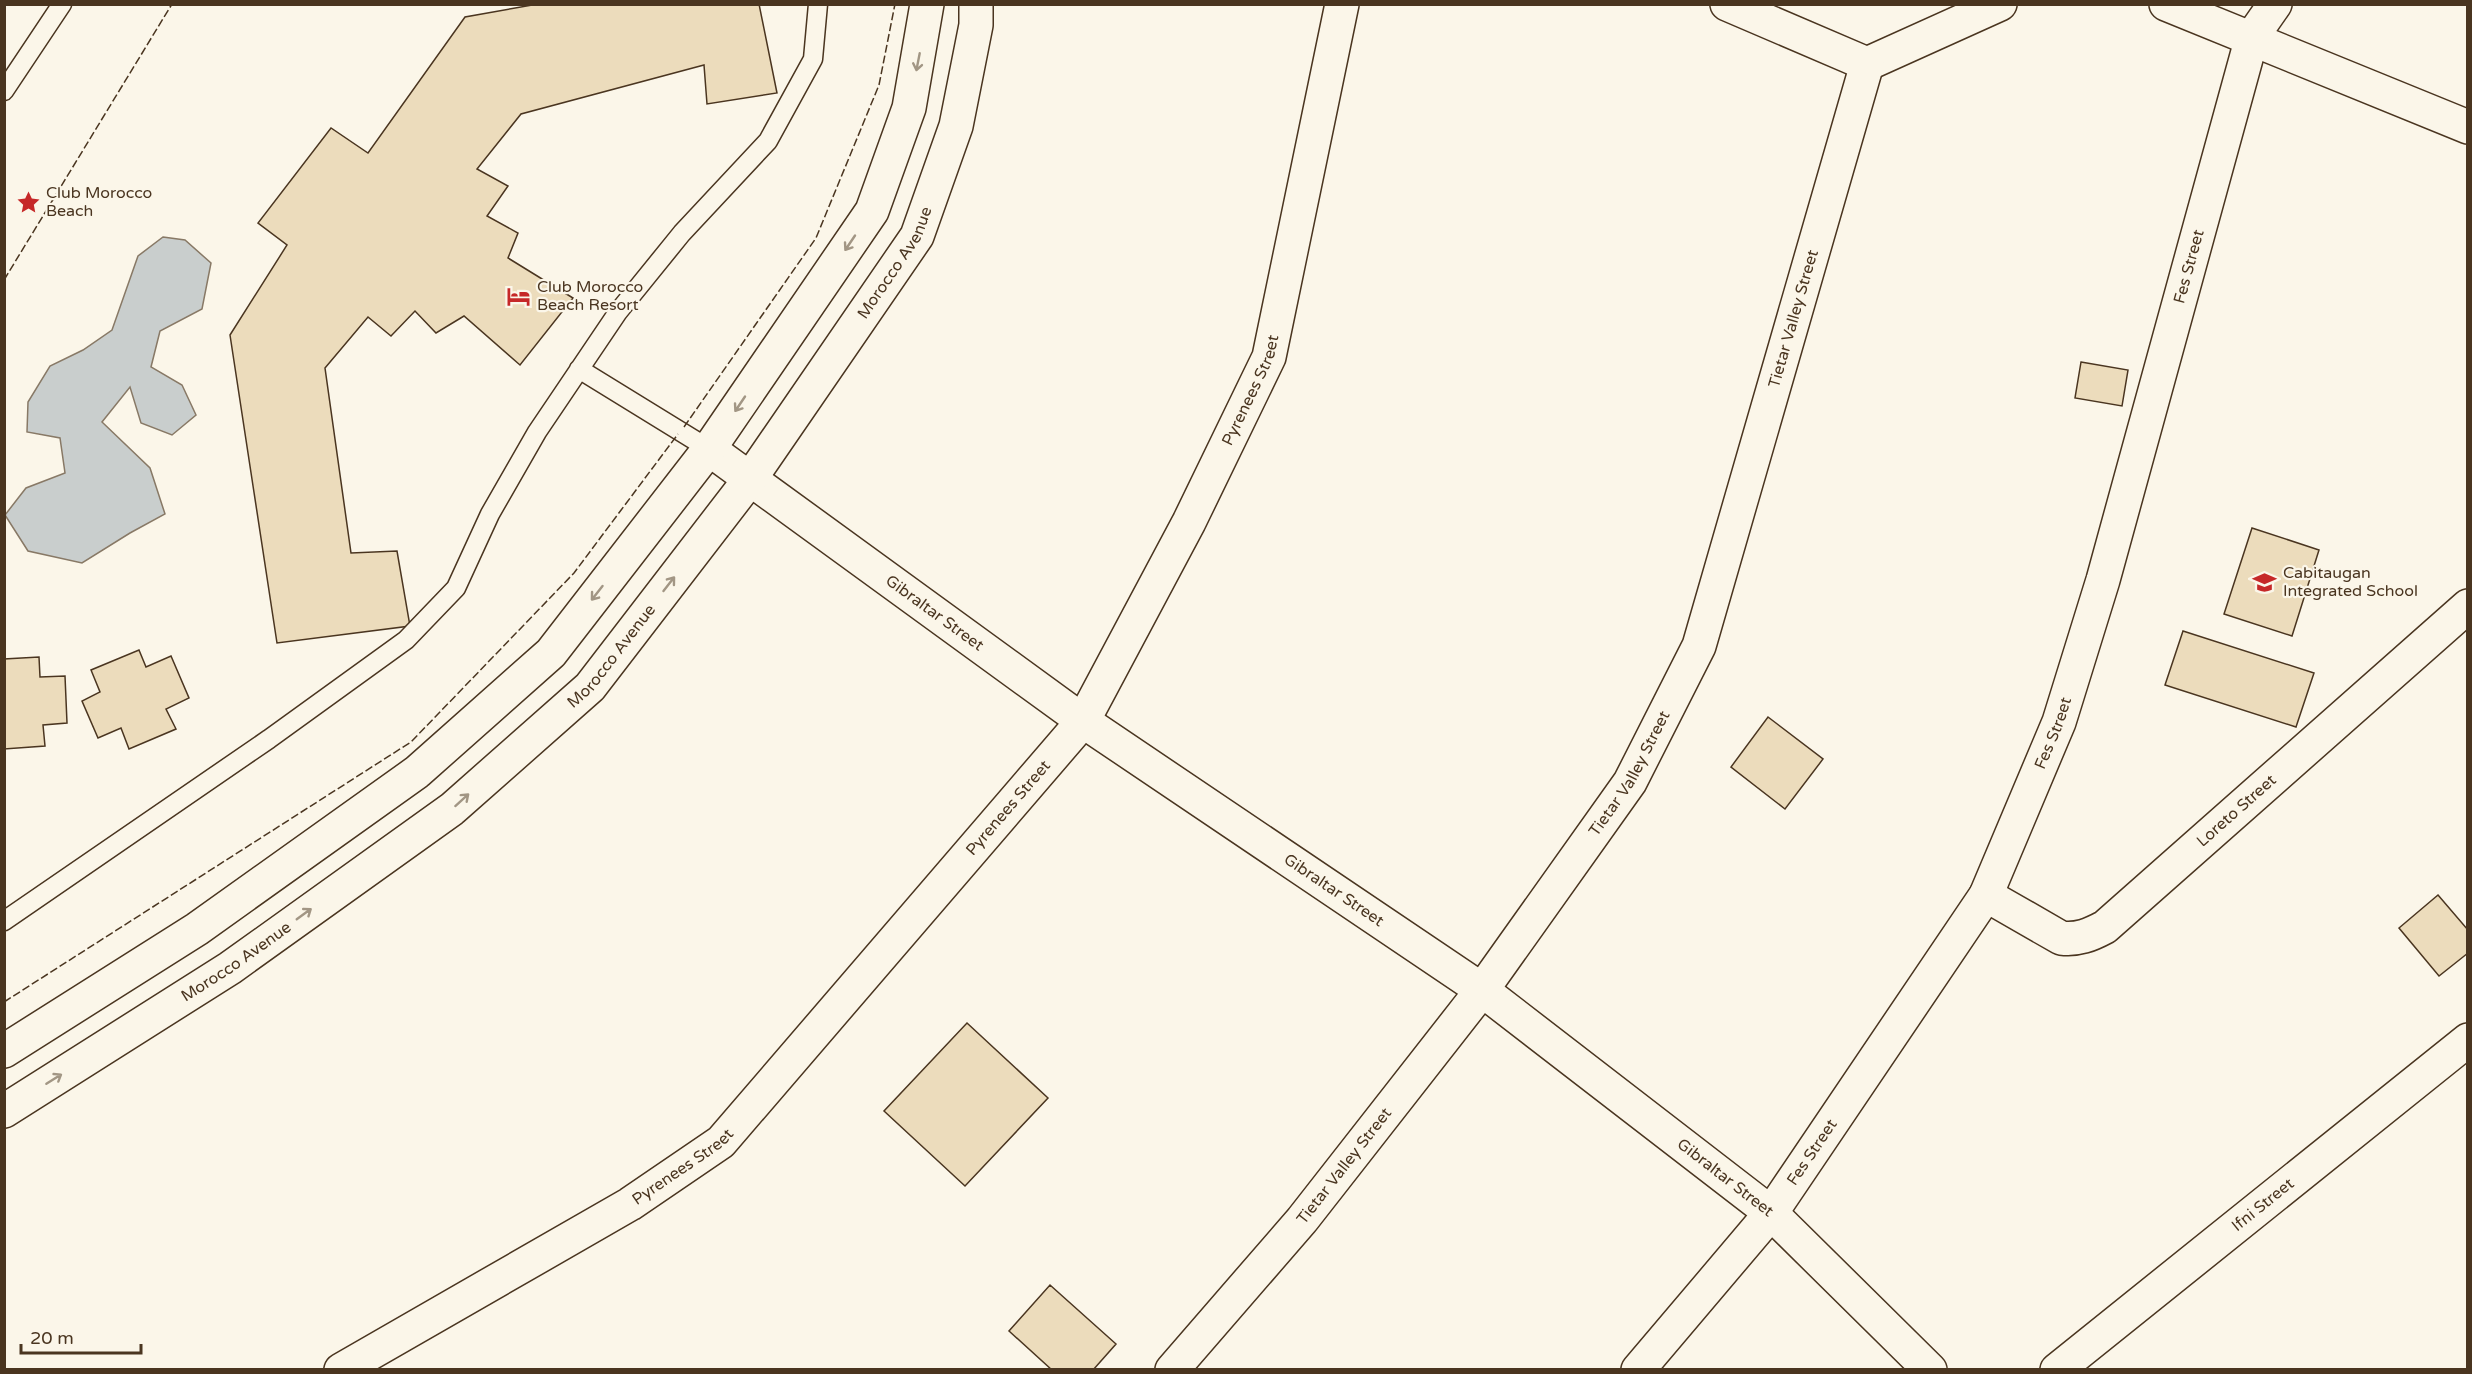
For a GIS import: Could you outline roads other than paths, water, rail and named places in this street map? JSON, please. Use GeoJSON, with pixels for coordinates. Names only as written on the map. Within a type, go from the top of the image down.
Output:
{"type":"FeatureCollection","features":[{"type":"Feature","properties":{"kind":"street"},"geometry":{"type":"LineString","coordinates":[[4,1051],[197,929],[417,772],[551,653],[708,449],[872,211],[909,108],[927,4]]}},
{"type":"Feature","properties":{"kind":"street","name":"Morocco Avenue"},"geometry":{"type":"LineString","coordinates":[[4,1111],[230,968],[452,809],[590,687],[750,479],[917,236],[956,126],[976,25],[976,4]]}},
{"type":"Feature","properties":{"kind":"street","name":"Pyrenees Street"},"geometry":{"type":"LineString","coordinates":[[341,1370],[630,1203],[721,1142],[1083,721],[1188,522],[1269,357],[1342,4]]}},
{"type":"Feature","properties":{"kind":"street"},"geometry":{"type":"LineString","coordinates":[[1727,4],[1867,64],[2000,4]]}},
{"type":"Feature","properties":{"kind":"street"},"geometry":{"type":"LineString","coordinates":[[2166,4],[2468,127]]}},
{"type":"Feature","properties":{"kind":"street","name":"Fes Street"},"geometry":{"type":"LineString","coordinates":[[1638,1370],[1771,1213],[1986,895],[2059,722],[2106,569],[2253,38],[2275,4]]}},
{"type":"Feature","properties":{"kind":"street","name":"Tietar Valley Street"},"geometry":{"type":"LineString","coordinates":[[1172,1370],[1302,1221],[1482,990],[1630,782],[1699,646],[1867,64]]}},
{"type":"Feature","properties":{"kind":"street","name":"Gibraltar Street"},"geometry":{"type":"LineString","coordinates":[[708,449],[1083,721],[1482,990],[1771,1213],[1930,1370]]}},
{"type":"Feature","properties":{"kind":"street","name":"Loreto Street"},"geometry":{"type":"LineString","coordinates":[[1986,895],[2061,938],[2074,939],[2090,935],[2105,927],[2468,606]]}},
{"type":"Feature","properties":{"kind":"street","name":"Ifni Street"},"geometry":{"type":"LineString","coordinates":[[2057,1370],[2468,1040]]}},
{"type":"Feature","properties":{"kind":"lane"},"geometry":{"type":"LineString","coordinates":[[4,91],[62,4]]}},
{"type":"Feature","properties":{"kind":"lane"},"geometry":{"type":"LineString","coordinates":[[4,921],[269,739],[406,640],[456,588],[490,514],[537,432],[618,312],[675,242],[768,141],[813,59],[818,4]]}},
{"type":"Feature","properties":{"kind":"lane"},"geometry":{"type":"LineString","coordinates":[[579,369],[708,449]]}},
{"type":"Feature","properties":{"kind":"place","name":"Club Morocco Beach"},"geometry":{"type":"Point","coordinates":[28,202]}},
{"type":"Feature","properties":{"kind":"place","name":"Club Morocco Beach Resort"},"geometry":{"type":"Point","coordinates":[519,296]}},
{"type":"Feature","properties":{"kind":"place","name":"Cabitaugan Integrated School"},"geometry":{"type":"Point","coordinates":[2265,582]}}]}
